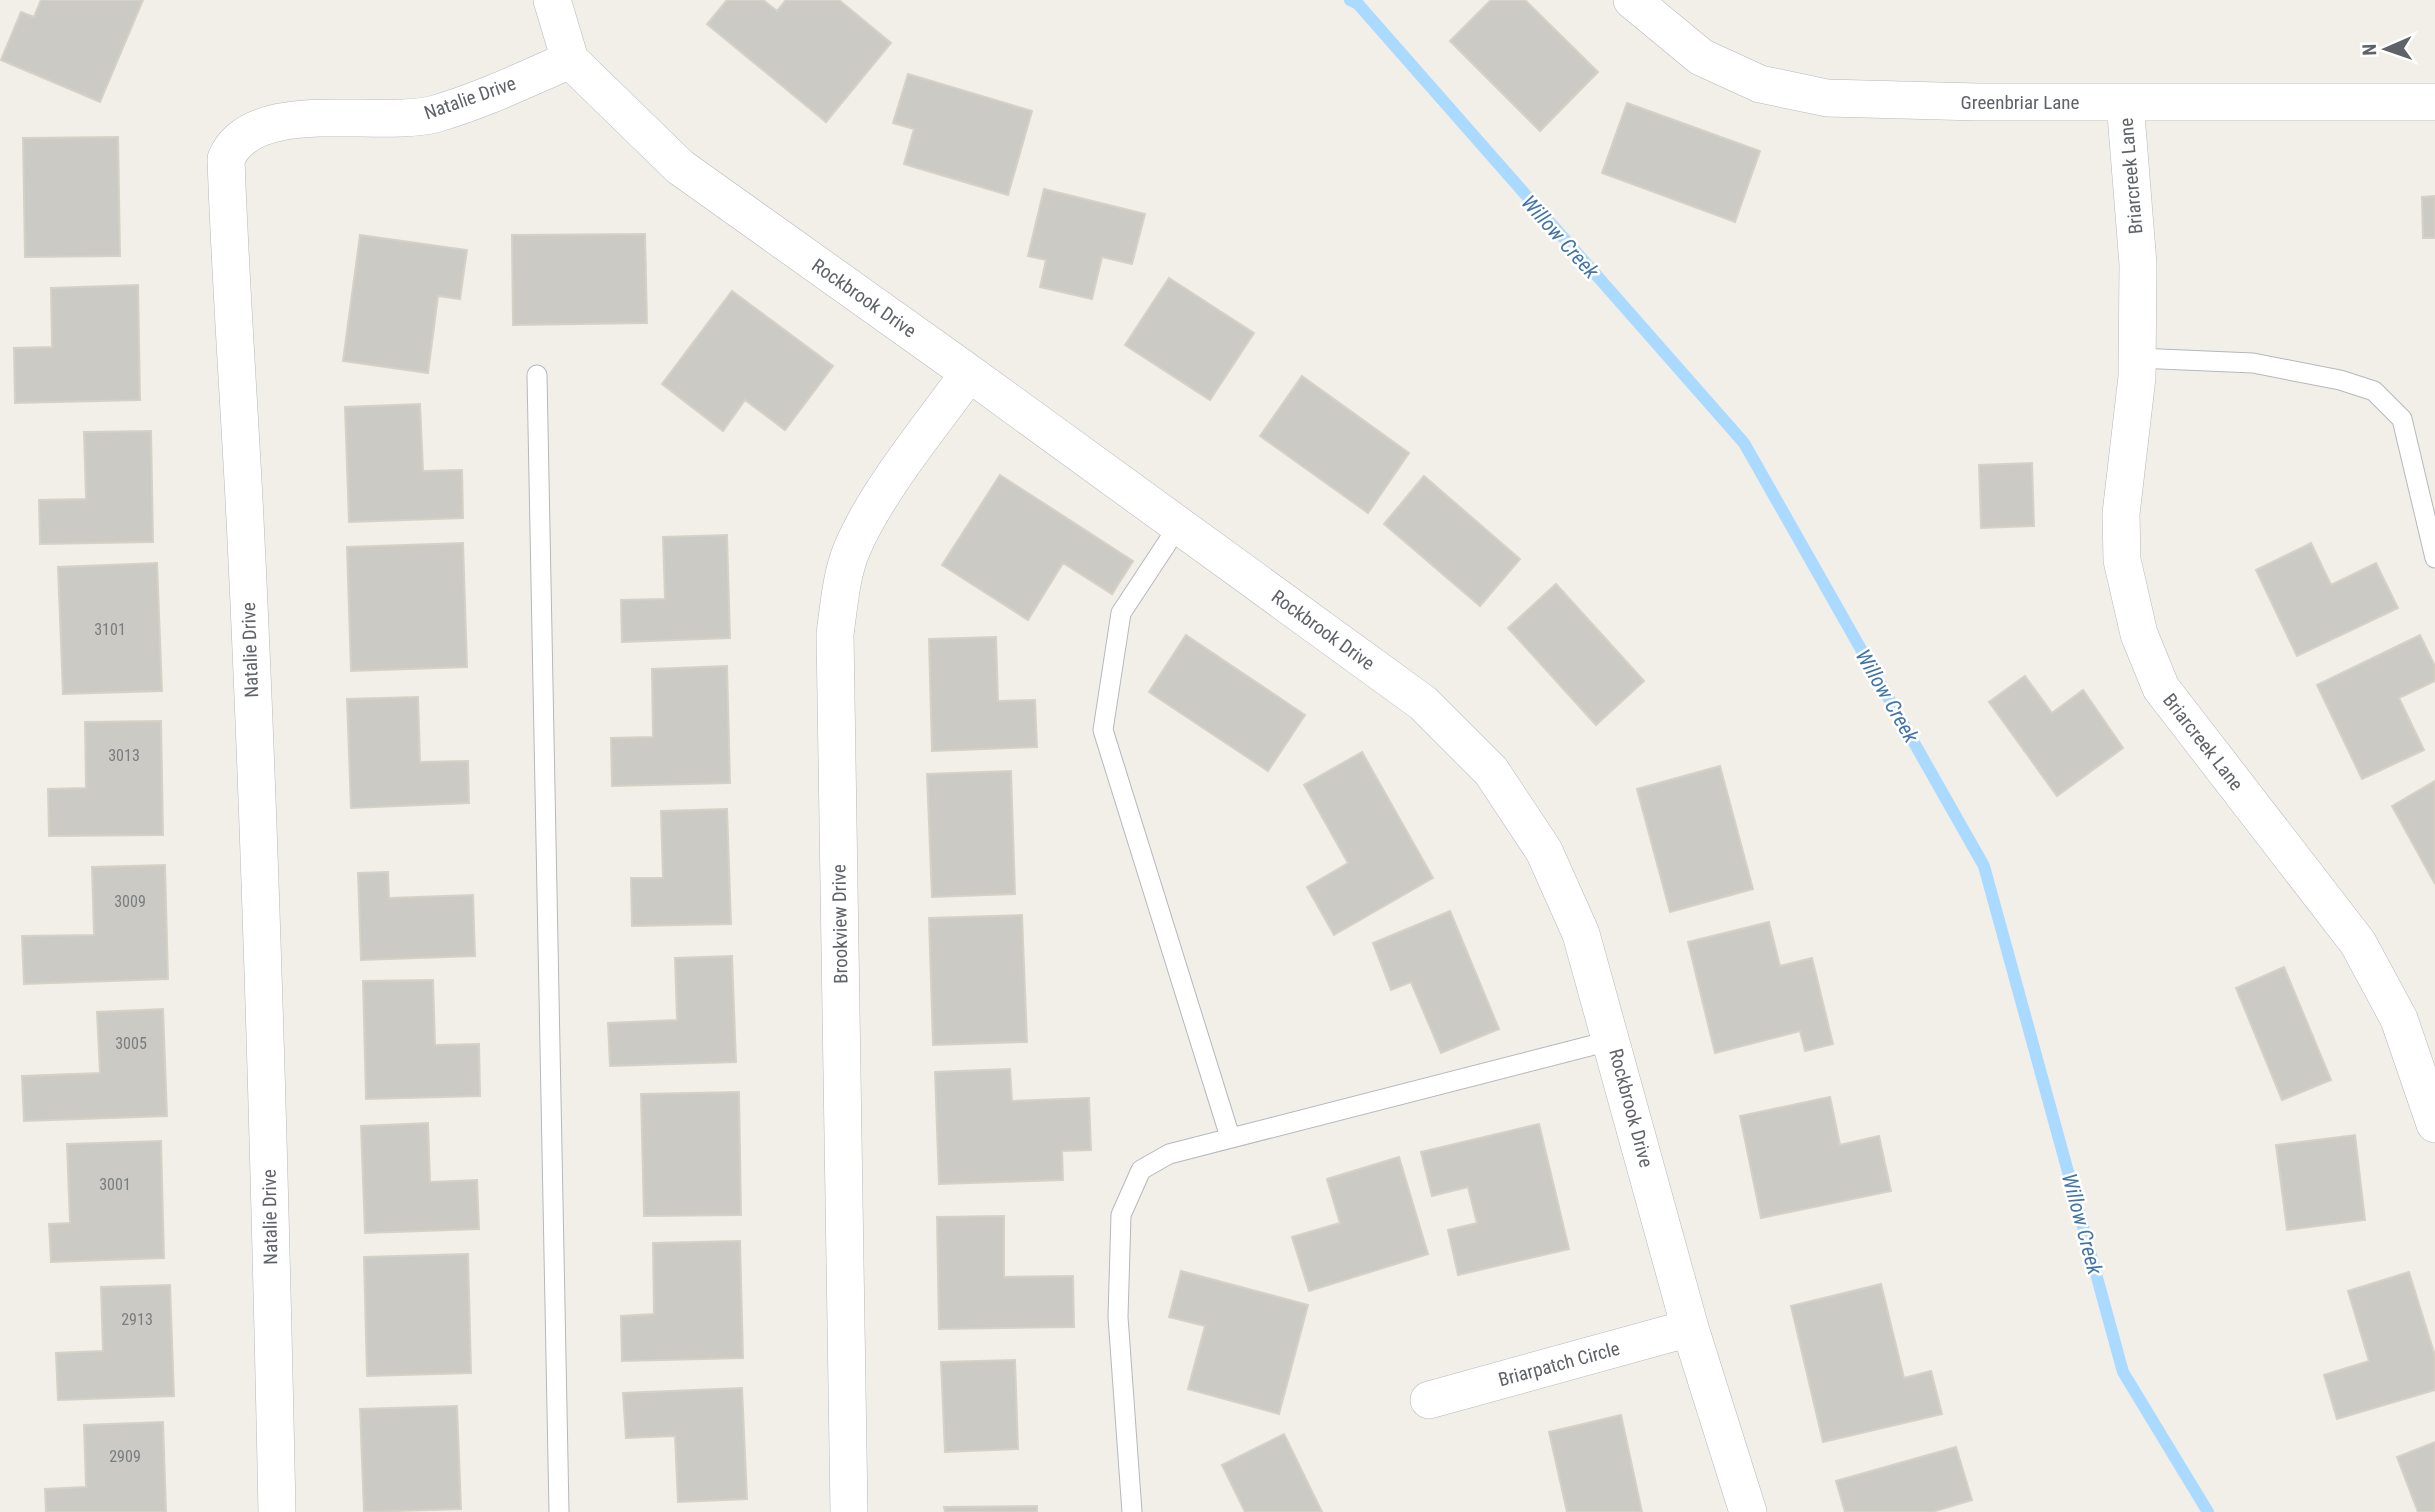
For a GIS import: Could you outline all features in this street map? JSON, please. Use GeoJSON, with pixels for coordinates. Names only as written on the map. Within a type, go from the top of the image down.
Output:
{"type":"FeatureCollection","features":[{"type":"Feature","properties":{"kind":"street","name":"Rockbrook Drive"},"geometry":{"type":"LineString","coordinates":[[552,0],[570,60],[680,167],[1423,703],[1492,771],[1545,851],[1581,934],[1690,1328],[1748,1512]]}},
{"type":"Feature","properties":{"kind":"street","name":"Greenbriar Lane"},"geometry":{"type":"LineString","coordinates":[[1632,0],[1701,57],[1760,84],[1827,98],[2435,102]]}},
{"type":"Feature","properties":{"kind":"street","name":"Natalie Drive"},"geometry":{"type":"LineString","coordinates":[[277,1512],[268,1119],[244,496],[234,366],[226,159],[232,145],[254,128],[358,116],[399,120],[435,114],[570,60]]}},
{"type":"Feature","properties":{"kind":"street","name":"Briarcreek Lane"},"geometry":{"type":"LineString","coordinates":[[2125,102],[2138,264],[2137,358],[2121,514],[2122,560],[2139,634],[2161,688],[2358,943],[2399,1019],[2435,1124]]}},
{"type":"Feature","properties":{"kind":"street","name":"Brookview Drive"},"geometry":{"type":"LineString","coordinates":[[849,1512],[835,634],[843,582],[852,549],[886,490],[969,373]]}},
{"type":"Feature","properties":{"kind":"street","name":"Briarpatch Circle"},"geometry":{"type":"LineString","coordinates":[[1429,1400],[1690,1328]]}},
{"type":"Feature","properties":{"kind":"lane"},"geometry":{"type":"LineString","coordinates":[[2137,358],[2253,363],[2340,380],[2374,391],[2402,419],[2435,558]]}},
{"type":"Feature","properties":{"kind":"lane"},"geometry":{"type":"LineString","coordinates":[[537,375],[559,1512]]}},
{"type":"Feature","properties":{"kind":"lane"},"geometry":{"type":"LineString","coordinates":[[1179,525],[1121,613],[1103,730],[1230,1138]]}},
{"type":"Feature","properties":{"kind":"lane"},"geometry":{"type":"LineString","coordinates":[[1132,1512],[1118,1317],[1121,1215],[1141,1170],[1169,1153],[1612,1040]]}},
{"type":"Feature","properties":{"kind":"building"},"geometry":{"type":"Polygon","coordinates":[[[41,0],[143,0],[100,102],[1,60],[21,12],[34,17],[41,0]]]}},
{"type":"Feature","properties":{"kind":"building"},"geometry":{"type":"Polygon","coordinates":[[[727,0],[763,0],[777,11],[786,0],[839,0],[891,43],[826,122],[707,24],[727,0]]]}},
{"type":"Feature","properties":{"kind":"building"},"geometry":{"type":"Polygon","coordinates":[[[1491,0],[1525,0],[1598,72],[1540,131],[1450,41],[1491,0]]]}},
{"type":"Feature","properties":{"kind":"building"},"geometry":{"type":"Polygon","coordinates":[[[908,74],[1032,111],[1008,195],[904,164],[914,129],[893,123],[908,74]]]}},
{"type":"Feature","properties":{"kind":"building"},"geometry":{"type":"Polygon","coordinates":[[[1627,103],[1760,151],[1735,222],[1602,173],[1627,103]]]}},
{"type":"Feature","properties":{"kind":"building"},"geometry":{"type":"Polygon","coordinates":[[[118,137],[120,256],[25,257],[23,138],[118,137]]]}},
{"type":"Feature","properties":{"kind":"building"},"geometry":{"type":"Polygon","coordinates":[[[1044,189],[1145,214],[1132,264],[1102,257],[1092,299],[1040,287],[1046,260],[1028,256],[1044,189]]]}},
{"type":"Feature","properties":{"kind":"building"},"geometry":{"type":"Polygon","coordinates":[[[2435,196],[2435,238],[2423,238],[2422,197],[2435,196]]]}},
{"type":"Feature","properties":{"kind":"building"},"geometry":{"type":"Polygon","coordinates":[[[645,234],[647,323],[513,325],[512,235],[645,234]]]}},
{"type":"Feature","properties":{"kind":"building"},"geometry":{"type":"Polygon","coordinates":[[[360,235],[467,250],[460,299],[438,296],[428,373],[343,361],[360,235]]]}},
{"type":"Feature","properties":{"kind":"building"},"geometry":{"type":"Polygon","coordinates":[[[1169,278],[1254,333],[1210,400],[1125,345],[1169,278]]]}},
{"type":"Feature","properties":{"kind":"building"},"geometry":{"type":"Polygon","coordinates":[[[138,285],[140,400],[15,403],[14,348],[52,347],[51,288],[138,285]]]}},
{"type":"Feature","properties":{"kind":"building"},"geometry":{"type":"Polygon","coordinates":[[[732,291],[833,366],[785,430],[745,400],[723,431],[662,384],[732,291]]]}},
{"type":"Feature","properties":{"kind":"building"},"geometry":{"type":"Polygon","coordinates":[[[1302,376],[1409,453],[1368,513],[1260,436],[1302,376]]]}},
{"type":"Feature","properties":{"kind":"building"},"geometry":{"type":"Polygon","coordinates":[[[420,404],[423,471],[462,470],[463,518],[349,522],[345,407],[420,404]]]}},
{"type":"Feature","properties":{"kind":"building"},"geometry":{"type":"Polygon","coordinates":[[[151,431],[153,542],[40,544],[39,500],[86,499],[84,432],[151,431]]]}},
{"type":"Feature","properties":{"kind":"building"},"geometry":{"type":"Polygon","coordinates":[[[2032,463],[2034,526],[1981,528],[1979,465],[2032,463]]]}},
{"type":"Feature","properties":{"kind":"building"},"geometry":{"type":"Polygon","coordinates":[[[1000,475],[1133,561],[1112,594],[1063,563],[1028,620],[942,565],[1000,475]]]}},
{"type":"Feature","properties":{"kind":"building"},"geometry":{"type":"Polygon","coordinates":[[[1424,476],[1520,559],[1480,606],[1384,524],[1424,476]]]}},
{"type":"Feature","properties":{"kind":"building"},"geometry":{"type":"Polygon","coordinates":[[[727,535],[730,638],[622,642],[621,600],[665,599],[663,537],[727,535]]]}},
{"type":"Feature","properties":{"kind":"building"},"geometry":{"type":"Polygon","coordinates":[[[463,543],[467,667],[351,671],[347,547],[463,543]]]}},
{"type":"Feature","properties":{"kind":"building"},"geometry":{"type":"Polygon","coordinates":[[[2311,543],[2331,585],[2376,563],[2398,608],[2297,656],[2256,570],[2311,543]]]}},
{"type":"Feature","properties":{"kind":"building"},"geometry":{"type":"Polygon","coordinates":[[[157,563],[162,691],[63,694],[58,567],[157,563]]]}},
{"type":"Feature","properties":{"kind":"building"},"geometry":{"type":"Polygon","coordinates":[[[1556,584],[1644,681],[1596,725],[1508,628],[1556,584]]]}},
{"type":"Feature","properties":{"kind":"building"},"geometry":{"type":"Polygon","coordinates":[[[1186,635],[1305,715],[1268,771],[1149,692],[1186,635]]]}},
{"type":"Feature","properties":{"kind":"building"},"geometry":{"type":"Polygon","coordinates":[[[2420,635],[2435,666],[2435,681],[2399,698],[2424,750],[2362,779],[2317,685],[2420,635]]]}},
{"type":"Feature","properties":{"kind":"building"},"geometry":{"type":"Polygon","coordinates":[[[996,637],[998,701],[1035,700],[1037,747],[932,751],[929,639],[996,637]]]}},
{"type":"Feature","properties":{"kind":"building"},"geometry":{"type":"Polygon","coordinates":[[[727,666],[730,783],[612,786],[611,738],[653,737],[652,669],[727,666]]]}},
{"type":"Feature","properties":{"kind":"building"},"geometry":{"type":"Polygon","coordinates":[[[2025,676],[2052,713],[2083,690],[2123,748],[2057,796],[1989,702],[2025,676]]]}},
{"type":"Feature","properties":{"kind":"building"},"geometry":{"type":"Polygon","coordinates":[[[418,697],[420,762],[468,761],[469,803],[351,808],[347,699],[418,697]]]}},
{"type":"Feature","properties":{"kind":"building"},"geometry":{"type":"Polygon","coordinates":[[[161,721],[163,835],[49,836],[48,789],[86,788],[85,722],[161,721]]]}},
{"type":"Feature","properties":{"kind":"building"},"geometry":{"type":"Polygon","coordinates":[[[1362,752],[1433,878],[1334,935],[1307,887],[1348,863],[1304,785],[1362,752]]]}},
{"type":"Feature","properties":{"kind":"building"},"geometry":{"type":"Polygon","coordinates":[[[1720,766],[1753,889],[1670,912],[1637,789],[1720,766]]]}},
{"type":"Feature","properties":{"kind":"building"},"geometry":{"type":"Polygon","coordinates":[[[1011,771],[1015,894],[932,897],[927,774],[1011,771]]]}},
{"type":"Feature","properties":{"kind":"building"},"geometry":{"type":"Polygon","coordinates":[[[2435,781],[2435,884],[2392,806],[2435,781]]]}},
{"type":"Feature","properties":{"kind":"building"},"geometry":{"type":"Polygon","coordinates":[[[727,809],[731,924],[632,926],[631,878],[663,878],[661,811],[727,809]]]}},
{"type":"Feature","properties":{"kind":"building"},"geometry":{"type":"Polygon","coordinates":[[[165,865],[168,979],[24,984],[22,936],[94,935],[92,867],[165,865]]]}},
{"type":"Feature","properties":{"kind":"building"},"geometry":{"type":"Polygon","coordinates":[[[388,872],[389,898],[473,895],[475,956],[361,960],[358,873],[388,872]]]}},
{"type":"Feature","properties":{"kind":"building"},"geometry":{"type":"Polygon","coordinates":[[[1450,911],[1499,1029],[1441,1053],[1411,982],[1391,990],[1373,943],[1450,911]]]}},
{"type":"Feature","properties":{"kind":"building"},"geometry":{"type":"Polygon","coordinates":[[[1022,915],[1027,1042],[933,1045],[929,918],[1022,915]]]}},
{"type":"Feature","properties":{"kind":"building"},"geometry":{"type":"Polygon","coordinates":[[[1769,922],[1780,966],[1812,958],[1833,1044],[1805,1051],[1800,1031],[1715,1053],[1688,942],[1769,922]]]}},
{"type":"Feature","properties":{"kind":"building"},"geometry":{"type":"Polygon","coordinates":[[[732,956],[736,1062],[610,1066],[608,1023],[677,1020],[675,958],[732,956]]]}},
{"type":"Feature","properties":{"kind":"building"},"geometry":{"type":"Polygon","coordinates":[[[2284,967],[2331,1080],[2282,1100],[2236,988],[2284,967]]]}},
{"type":"Feature","properties":{"kind":"building"},"geometry":{"type":"Polygon","coordinates":[[[433,980],[435,1045],[479,1044],[480,1096],[366,1099],[363,981],[433,980]]]}},
{"type":"Feature","properties":{"kind":"building"},"geometry":{"type":"Polygon","coordinates":[[[163,1009],[167,1116],[24,1121],[22,1076],[100,1073],[97,1012],[163,1009]]]}},
{"type":"Feature","properties":{"kind":"building"},"geometry":{"type":"Polygon","coordinates":[[[1010,1069],[1012,1101],[1089,1098],[1091,1150],[1062,1151],[1063,1180],[939,1184],[935,1072],[1010,1069]]]}},
{"type":"Feature","properties":{"kind":"building"},"geometry":{"type":"Polygon","coordinates":[[[739,1092],[741,1215],[644,1216],[641,1094],[739,1092]]]}},
{"type":"Feature","properties":{"kind":"building"},"geometry":{"type":"Polygon","coordinates":[[[1830,1097],[1840,1145],[1879,1136],[1891,1191],[1761,1218],[1740,1116],[1830,1097]]]}},
{"type":"Feature","properties":{"kind":"building"},"geometry":{"type":"Polygon","coordinates":[[[428,1123],[430,1182],[477,1180],[479,1229],[365,1233],[361,1126],[428,1123]]]}},
{"type":"Feature","properties":{"kind":"building"},"geometry":{"type":"Polygon","coordinates":[[[1539,1124],[1569,1249],[1458,1275],[1448,1230],[1477,1223],[1468,1187],[1432,1196],[1421,1152],[1539,1124]]]}},
{"type":"Feature","properties":{"kind":"building"},"geometry":{"type":"Polygon","coordinates":[[[2355,1135],[2365,1220],[2287,1230],[2276,1145],[2355,1135]]]}},
{"type":"Feature","properties":{"kind":"building"},"geometry":{"type":"Polygon","coordinates":[[[161,1141],[164,1258],[51,1262],[49,1224],[70,1223],[67,1144],[161,1141]]]}},
{"type":"Feature","properties":{"kind":"building"},"geometry":{"type":"Polygon","coordinates":[[[1399,1157],[1428,1254],[1309,1291],[1292,1237],[1340,1223],[1327,1179],[1399,1157]]]}},
{"type":"Feature","properties":{"kind":"building"},"geometry":{"type":"Polygon","coordinates":[[[1004,1216],[1004,1277],[1073,1276],[1074,1327],[939,1329],[937,1217],[1004,1216]]]}},
{"type":"Feature","properties":{"kind":"building"},"geometry":{"type":"Polygon","coordinates":[[[740,1241],[743,1358],[622,1361],[621,1316],[654,1314],[653,1243],[740,1241]]]}},
{"type":"Feature","properties":{"kind":"building"},"geometry":{"type":"Polygon","coordinates":[[[468,1254],[471,1373],[367,1376],[364,1257],[468,1254]]]}},
{"type":"Feature","properties":{"kind":"building"},"geometry":{"type":"Polygon","coordinates":[[[1181,1271],[1308,1305],[1279,1414],[1188,1389],[1205,1326],[1169,1317],[1181,1271]]]}},
{"type":"Feature","properties":{"kind":"building"},"geometry":{"type":"Polygon","coordinates":[[[2409,1272],[2435,1356],[2435,1390],[2337,1419],[2324,1375],[2369,1361],[2348,1291],[2409,1272]]]}},
{"type":"Feature","properties":{"kind":"building"},"geometry":{"type":"Polygon","coordinates":[[[1881,1284],[1904,1378],[1931,1371],[1942,1414],[1823,1442],[1791,1306],[1881,1284]]]}},
{"type":"Feature","properties":{"kind":"building"},"geometry":{"type":"Polygon","coordinates":[[[170,1285],[174,1396],[58,1400],[56,1353],[103,1351],[101,1287],[170,1285]]]}},
{"type":"Feature","properties":{"kind":"building"},"geometry":{"type":"Polygon","coordinates":[[[1015,1360],[1018,1449],[945,1452],[941,1362],[1015,1360]]]}},
{"type":"Feature","properties":{"kind":"building"},"geometry":{"type":"Polygon","coordinates":[[[742,1388],[747,1499],[678,1502],[675,1436],[626,1438],[623,1393],[742,1388]]]}},
{"type":"Feature","properties":{"kind":"building"},"geometry":{"type":"Polygon","coordinates":[[[457,1406],[461,1509],[364,1512],[360,1409],[457,1406]]]}},
{"type":"Feature","properties":{"kind":"building"},"geometry":{"type":"Polygon","coordinates":[[[1621,1415],[1642,1512],[1567,1512],[1549,1432],[1621,1415]]]}},
{"type":"Feature","properties":{"kind":"building"},"geometry":{"type":"Polygon","coordinates":[[[163,1422],[166,1512],[46,1512],[45,1489],[86,1487],[84,1425],[163,1422]]]}},
{"type":"Feature","properties":{"kind":"building"},"geometry":{"type":"Polygon","coordinates":[[[1284,1434],[1322,1512],[1245,1512],[1222,1465],[1284,1434]]]}},
{"type":"Feature","properties":{"kind":"building"},"geometry":{"type":"Polygon","coordinates":[[[2435,1442],[2435,1512],[2418,1512],[2397,1457],[2435,1442]]]}},
{"type":"Feature","properties":{"kind":"building"},"geometry":{"type":"Polygon","coordinates":[[[1956,1447],[1972,1500],[1932,1512],[1845,1512],[1836,1481],[1956,1447]]]}},
{"type":"Feature","properties":{"kind":"building"},"geometry":{"type":"Polygon","coordinates":[[[1037,1506],[1037,1512],[945,1512],[944,1507],[1037,1506]]]}},
{"type":"Feature","properties":{"kind":"waterway","name":"Willow Creek"},"geometry":{"type":"LineString","coordinates":[[1350,0],[1358,4],[1744,443],[1984,866],[2123,1372],[2208,1512]]}}]}
